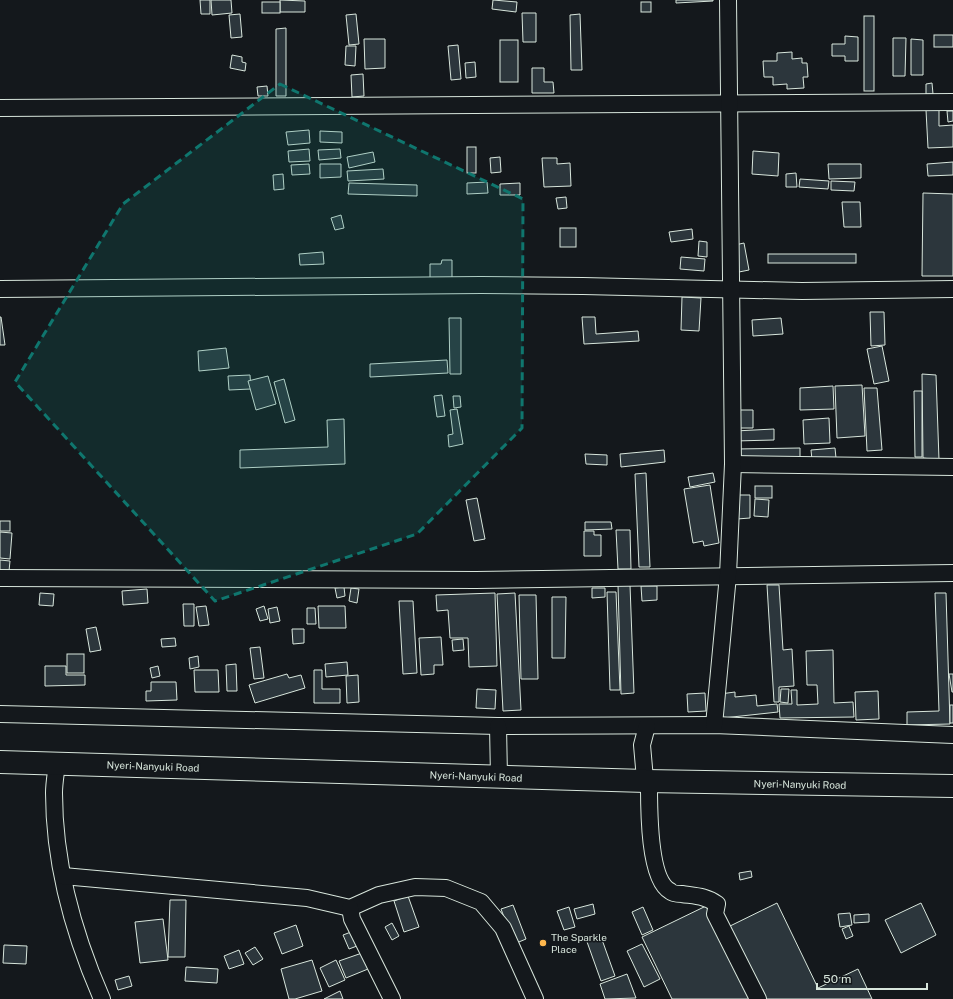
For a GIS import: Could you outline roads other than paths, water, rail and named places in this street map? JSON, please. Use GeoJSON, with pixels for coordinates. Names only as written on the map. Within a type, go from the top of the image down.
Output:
{"type":"FeatureCollection","features":[{"type":"Feature","properties":{"kind":"highway","name":"Nyeri-Nanyuki Road"},"geometry":{"type":"LineString","coordinates":[[0,762],[499,776],[648,784],[953,786]]}},
{"type":"Feature","properties":{"kind":"street"},"geometry":{"type":"LineString","coordinates":[[714,725],[728,575],[733,464],[728,0]]}},
{"type":"Feature","properties":{"kind":"street"},"geometry":{"type":"LineString","coordinates":[[0,108],[953,102]]}},
{"type":"Feature","properties":{"kind":"street"},"geometry":{"type":"LineString","coordinates":[[0,289],[481,285],[802,291],[953,289]]}},
{"type":"Feature","properties":{"kind":"street"},"geometry":{"type":"LineString","coordinates":[[733,464],[953,467]]}},
{"type":"Feature","properties":{"kind":"street"},"geometry":{"type":"LineString","coordinates":[[0,578],[476,580],[728,575],[953,573]]}},
{"type":"Feature","properties":{"kind":"street"},"geometry":{"type":"LineString","coordinates":[[0,714],[498,726],[714,725],[953,735]]}},
{"type":"Feature","properties":{"kind":"street"},"geometry":{"type":"LineString","coordinates":[[498,726],[499,776]]}},
{"type":"Feature","properties":{"kind":"street"},"geometry":{"type":"LineString","coordinates":[[647,726],[642,745],[648,784],[651,838],[658,870],[664,887],[670,892],[700,896],[710,899],[717,904],[715,914],[758,999]]}},
{"type":"Feature","properties":{"kind":"street"},"geometry":{"type":"LineString","coordinates":[[57,763],[54,792],[57,837],[63,876],[76,930],[91,974],[102,999]]}},
{"type":"Feature","properties":{"kind":"street"},"geometry":{"type":"LineString","coordinates":[[63,876],[307,898],[350,908],[379,895],[415,887],[446,888],[481,902],[503,928],[535,999]]}},
{"type":"Feature","properties":{"kind":"street"},"geometry":{"type":"LineString","coordinates":[[350,908],[352,919],[392,999]]}},
{"type":"Feature","properties":{"kind":"place","name":"The Sparkle Place"},"geometry":{"type":"Point","coordinates":[543,943]}}]}
